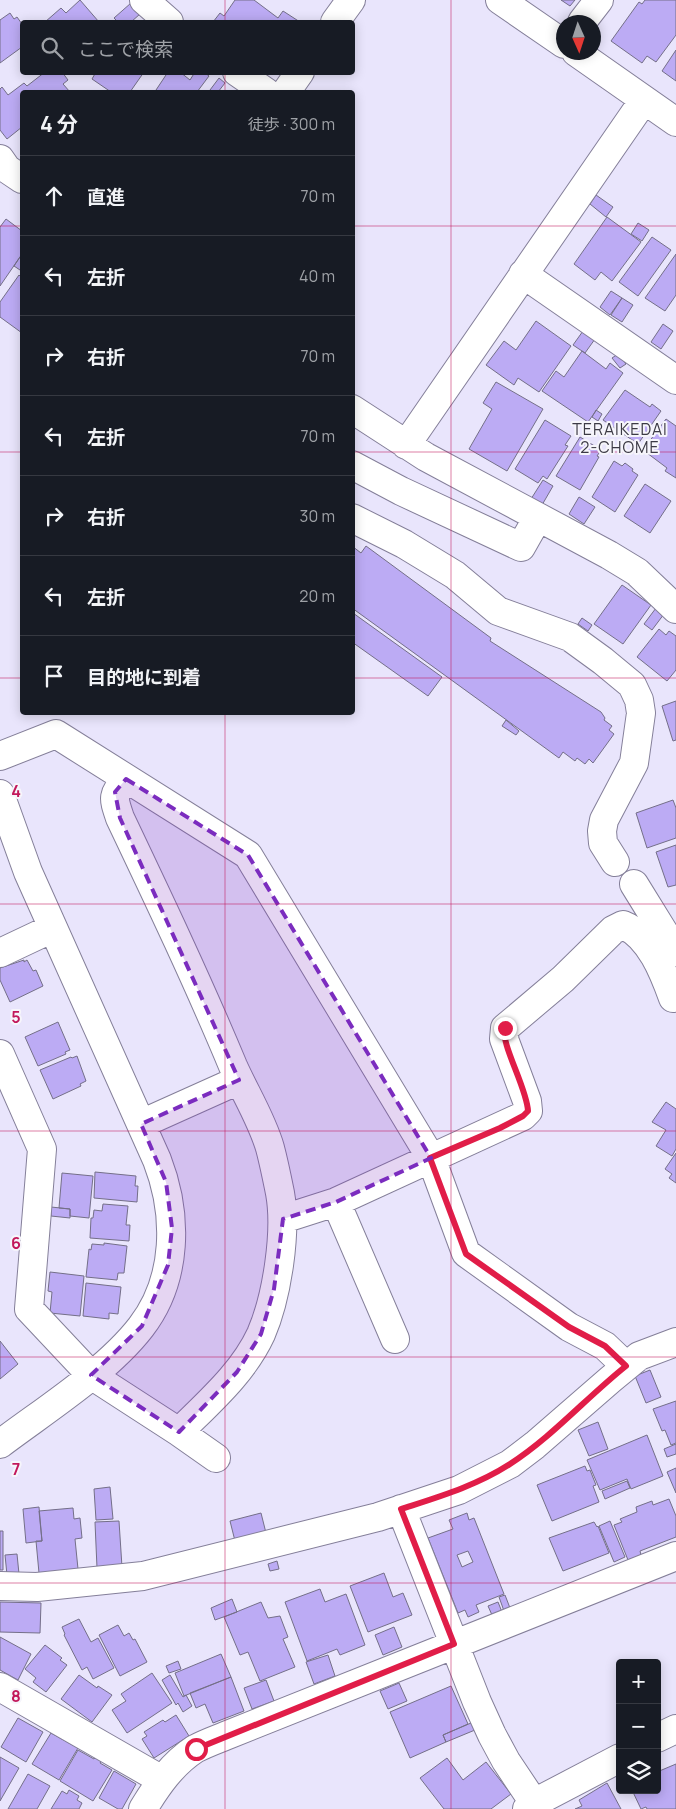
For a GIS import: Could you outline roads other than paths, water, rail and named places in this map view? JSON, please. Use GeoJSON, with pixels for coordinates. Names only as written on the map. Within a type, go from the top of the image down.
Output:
{"type":"FeatureCollection","features":[{"type":"Feature","properties":{"kind":"street"},"geometry":{"type":"LineString","coordinates":[[144,0],[167,20]]}},
{"type":"Feature","properties":{"kind":"street"},"geometry":{"type":"LineString","coordinates":[[336,20],[351,0]]}},
{"type":"Feature","properties":{"kind":"street"},"geometry":{"type":"LineString","coordinates":[[500,0],[556,38]]}},
{"type":"Feature","properties":{"kind":"street"},"geometry":{"type":"LineString","coordinates":[[587,15],[599,0]]}},
{"type":"Feature","properties":{"kind":"street"},"geometry":{"type":"LineString","coordinates":[[587,60],[676,122]]}},
{"type":"Feature","properties":{"kind":"street"},"geometry":{"type":"LineString","coordinates":[[241,75],[263,90]]}},
{"type":"Feature","properties":{"kind":"street"},"geometry":{"type":"LineString","coordinates":[[287,90],[298,75]]}},
{"type":"Feature","properties":{"kind":"street"},"geometry":{"type":"LineString","coordinates":[[406,444],[644,100]]}},
{"type":"Feature","properties":{"kind":"street"},"geometry":{"type":"LineString","coordinates":[[0,159],[7,169],[20,178]]}},
{"type":"Feature","properties":{"kind":"street"},"geometry":{"type":"LineString","coordinates":[[523,274],[676,380]]}},
{"type":"Feature","properties":{"kind":"street"},"geometry":{"type":"LineString","coordinates":[[355,411],[406,444],[637,572],[676,609]]}},
{"type":"Feature","properties":{"kind":"street"},"geometry":{"type":"LineString","coordinates":[[355,467],[401,491],[521,548],[538,517]]}},
{"type":"Feature","properties":{"kind":"street"},"geometry":{"type":"LineString","coordinates":[[355,520],[404,544],[455,575],[498,610],[570,637],[604,661],[632,685],[639,700],[642,713],[634,763],[604,820],[602,831],[603,843],[615,862]]}},
{"type":"Feature","properties":{"kind":"street"},"geometry":{"type":"LineString","coordinates":[[0,756],[56,734],[248,855],[430,1158],[466,1254],[569,1327],[605,1346],[626,1366]]}},
{"type":"Feature","properties":{"kind":"street"},"geometry":{"type":"LineString","coordinates":[[126,779],[116,792],[114,802],[177,938],[270,1148],[280,1194],[283,1219],[274,1290],[269,1314],[261,1334],[237,1372],[180,1432]]}},
{"type":"Feature","properties":{"kind":"street"},"geometry":{"type":"LineString","coordinates":[[0,794],[28,872],[166,1182],[172,1228],[168,1265],[157,1298],[142,1326],[125,1345],[91,1375],[0,1444]]}},
{"type":"Feature","properties":{"kind":"street"},"geometry":{"type":"LineString","coordinates":[[634,884],[676,952]]}},
{"type":"Feature","properties":{"kind":"street"},"geometry":{"type":"LineString","coordinates":[[283,1219],[336,1202],[523,1116],[528,1111],[527,1101],[504,1039],[505,1028],[563,979],[613,930],[623,925],[632,929],[646,944],[663,970],[674,998]]}},
{"type":"Feature","properties":{"kind":"street"},"geometry":{"type":"LineString","coordinates":[[0,953],[53,928]]}},
{"type":"Feature","properties":{"kind":"street"},"geometry":{"type":"LineString","coordinates":[[0,1054],[7,1088],[42,1149],[29,1309],[91,1375],[180,1432],[216,1458]]}},
{"type":"Feature","properties":{"kind":"street"},"geometry":{"type":"LineString","coordinates":[[141,1124],[239,1080]]}},
{"type":"Feature","properties":{"kind":"street"},"geometry":{"type":"LineString","coordinates":[[336,1202],[396,1339]]}},
{"type":"Feature","properties":{"kind":"street"},"geometry":{"type":"LineString","coordinates":[[0,1586],[37,1587],[143,1576],[378,1517],[459,1490],[510,1464],[639,1356],[676,1342]]}},
{"type":"Feature","properties":{"kind":"street"},"geometry":{"type":"LineString","coordinates":[[401,1509],[492,1735],[533,1807],[616,1760]]}},
{"type":"Feature","properties":{"kind":"street"},"geometry":{"type":"LineString","coordinates":[[143,1809],[156,1786],[174,1767],[196,1749],[234,1732],[676,1556]]}},
{"type":"Feature","properties":{"kind":"street"},"geometry":{"type":"LineString","coordinates":[[0,1687],[162,1780]]}},
{"type":"Feature","properties":{"kind":"street"},"geometry":{"type":"LineString","coordinates":[[661,1736],[676,1729]]}},
{"type":"Feature","properties":{"kind":"district","name":"TERAIKEDAI 2-CHOME"},"geometry":{"type":"Point","coordinates":[620,438]}}]}
